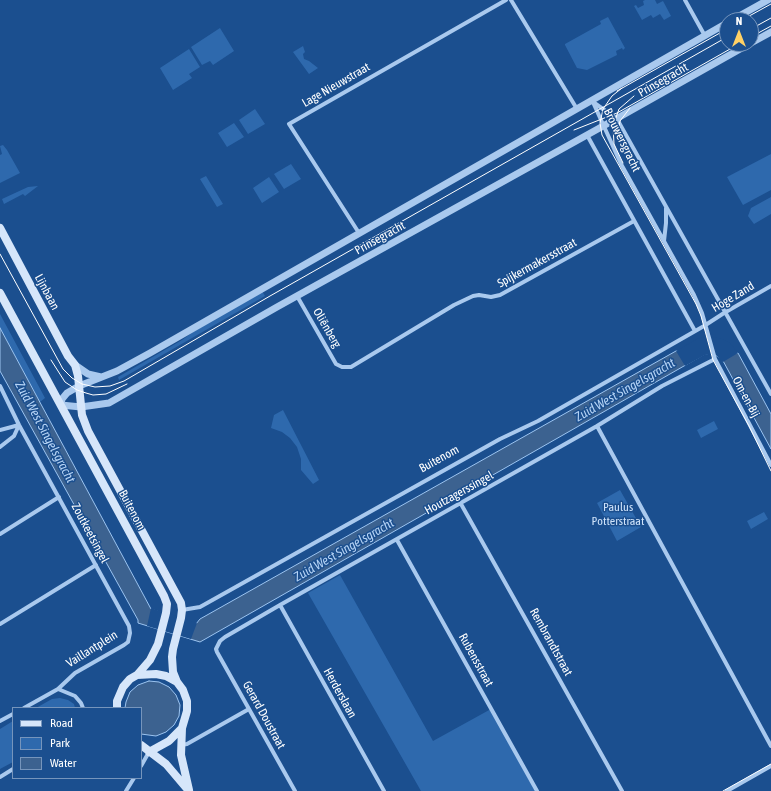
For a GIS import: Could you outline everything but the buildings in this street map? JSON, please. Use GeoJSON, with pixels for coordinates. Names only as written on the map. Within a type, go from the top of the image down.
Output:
{"type":"FeatureCollection","features":[{"type":"Feature","properties":{"kind":"main road","name":"Lijnbaan"},"geometry":{"type":"LineString","coordinates":[[0,228],[68,356],[75,365],[79,386]]}},
{"type":"Feature","properties":{"kind":"main road"},"geometry":{"type":"LineString","coordinates":[[0,293],[61,405]]}},
{"type":"Feature","properties":{"kind":"main road","name":"Buitenom"},"geometry":{"type":"LineString","coordinates":[[79,386],[82,415],[88,430],[176,592],[180,603],[181,614]]}},
{"type":"Feature","properties":{"kind":"main road","name":"Buitenom"},"geometry":{"type":"LineString","coordinates":[[61,405],[167,604],[162,631],[154,654],[138,675]]}},
{"type":"Feature","properties":{"kind":"main road"},"geometry":{"type":"LineString","coordinates":[[181,614],[173,649],[172,665],[177,682],[183,690],[187,701],[187,711],[182,728],[181,755],[189,791]]}},
{"type":"Feature","properties":{"kind":"main road"},"geometry":{"type":"LineString","coordinates":[[117,707],[117,701],[123,687],[130,679],[138,675],[156,674],[166,676],[177,682]]}},
{"type":"Feature","properties":{"kind":"main road"},"geometry":{"type":"LineString","coordinates":[[149,752],[170,741],[182,728]]}},
{"type":"Feature","properties":{"kind":"main road"},"geometry":{"type":"LineString","coordinates":[[142,746],[166,764],[189,791]]}},
{"type":"Feature","properties":{"kind":"street","name":"Lage Nieuwstraat"},"geometry":{"type":"LineString","coordinates":[[359,233],[289,124],[506,0]]}},
{"type":"Feature","properties":{"kind":"street"},"geometry":{"type":"LineString","coordinates":[[511,0],[577,109]]}},
{"type":"Feature","properties":{"kind":"street"},"geometry":{"type":"LineString","coordinates":[[685,0],[705,36]]}},
{"type":"Feature","properties":{"kind":"street"},"geometry":{"type":"LineString","coordinates":[[746,12],[768,0]]}},
{"type":"Feature","properties":{"kind":"street","name":"Prinsegracht"},"geometry":{"type":"LineString","coordinates":[[719,28],[150,353],[117,370],[79,386],[67,393],[62,398],[61,405],[81,407],[109,403],[297,296],[736,52]]}},
{"type":"Feature","properties":{"kind":"street","name":"Prinsegracht"},"geometry":{"type":"LineString","coordinates":[[759,39],[771,32]]}},
{"type":"Feature","properties":{"kind":"street","name":"Brouwersgracht"},"geometry":{"type":"LineString","coordinates":[[592,100],[617,119],[771,394]]}},
{"type":"Feature","properties":{"kind":"street","name":"Brouwersgracht"},"geometry":{"type":"LineString","coordinates":[[592,100],[621,164],[694,295],[706,325],[714,357]]}},
{"type":"Feature","properties":{"kind":"street"},"geometry":{"type":"LineString","coordinates":[[588,135],[694,332]]}},
{"type":"Feature","properties":{"kind":"street"},"geometry":{"type":"LineString","coordinates":[[664,241],[666,208]]}},
{"type":"Feature","properties":{"kind":"street","name":"Spijkermakersstraat"},"geometry":{"type":"LineString","coordinates":[[342,367],[351,367],[454,305],[473,296],[491,297],[500,295],[634,221]]}},
{"type":"Feature","properties":{"kind":"street","name":"Hoge Zand"},"geometry":{"type":"LineString","coordinates":[[706,325],[724,312],[771,286]]}},
{"type":"Feature","properties":{"kind":"street","name":"Oliënberg"},"geometry":{"type":"LineString","coordinates":[[297,296],[336,364],[342,367]]}},
{"type":"Feature","properties":{"kind":"street","name":"Buitenom"},"geometry":{"type":"LineString","coordinates":[[181,614],[200,607],[500,439],[538,421],[706,325]]}},
{"type":"Feature","properties":{"kind":"street","name":"Houtzagerssingel"},"geometry":{"type":"LineString","coordinates":[[216,649],[224,637],[462,504],[714,357]]}},
{"type":"Feature","properties":{"kind":"street","name":"Om-en-Bij"},"geometry":{"type":"LineString","coordinates":[[714,357],[771,465]]}},
{"type":"Feature","properties":{"kind":"street","name":"Lijnbaan"},"geometry":{"type":"LineString","coordinates":[[75,365],[88,374],[101,377]]}},
{"type":"Feature","properties":{"kind":"street","name":"Zoutkeetsingel"},"geometry":{"type":"LineString","coordinates":[[0,386],[19,426],[129,626]]}},
{"type":"Feature","properties":{"kind":"street"},"geometry":{"type":"LineString","coordinates":[[0,430],[19,426]]}},
{"type":"Feature","properties":{"kind":"street"},"geometry":{"type":"LineString","coordinates":[[0,447],[14,436],[19,426]]}},
{"type":"Feature","properties":{"kind":"street"},"geometry":{"type":"LineString","coordinates":[[598,426],[771,746]]}},
{"type":"Feature","properties":{"kind":"street"},"geometry":{"type":"LineString","coordinates":[[0,534],[59,497]]}},
{"type":"Feature","properties":{"kind":"street","name":"Rembrandtstraat"},"geometry":{"type":"LineString","coordinates":[[462,504],[622,791]]}},
{"type":"Feature","properties":{"kind":"street","name":"Rubensstraat"},"geometry":{"type":"LineString","coordinates":[[396,540],[537,791]]}},
{"type":"Feature","properties":{"kind":"street"},"geometry":{"type":"LineString","coordinates":[[0,624],[96,565]]}},
{"type":"Feature","properties":{"kind":"street","name":"Herderslaan"},"geometry":{"type":"LineString","coordinates":[[280,605],[384,791]]}},
{"type":"Feature","properties":{"kind":"street","name":"Vaillantplein"},"geometry":{"type":"LineString","coordinates":[[58,689],[75,673],[128,642],[130,633],[129,626]]}},
{"type":"Feature","properties":{"kind":"street","name":"Gerard Doustraat"},"geometry":{"type":"LineString","coordinates":[[216,649],[295,791]]}},
{"type":"Feature","properties":{"kind":"street"},"geometry":{"type":"LineString","coordinates":[[26,707],[58,689],[75,696],[83,707]]}},
{"type":"Feature","properties":{"kind":"street"},"geometry":{"type":"LineString","coordinates":[[181,745],[187,744],[249,709]]}},
{"type":"Feature","properties":{"kind":"street"},"geometry":{"type":"LineString","coordinates":[[0,721],[12,715]]}},
{"type":"Feature","properties":{"kind":"street"},"geometry":{"type":"LineString","coordinates":[[142,764],[149,752]]}},
{"type":"Feature","properties":{"kind":"street"},"geometry":{"type":"LineString","coordinates":[[727,791],[771,766]]}},
{"type":"Feature","properties":{"kind":"street"},"geometry":{"type":"LineString","coordinates":[[0,777],[12,770]]}},
{"type":"Feature","properties":{"kind":"street"},"geometry":{"type":"LineString","coordinates":[[126,791],[133,779]]}},
{"type":"Feature","properties":{"kind":"green space"},"geometry":{"type":"Polygon","coordinates":[[[655,0],[657,4],[663,1],[671,16],[664,20],[660,14],[653,18],[651,15],[642,20],[634,6],[636,5],[638,8],[644,5],[643,1],[655,0]]]}},
{"type":"Feature","properties":{"kind":"green space"},"geometry":{"type":"Polygon","coordinates":[[[608,17],[625,48],[623,50],[622,48],[616,51],[617,55],[587,70],[577,68],[565,44],[601,24],[600,21],[608,17]]]}},
{"type":"Feature","properties":{"kind":"green space"},"geometry":{"type":"Polygon","coordinates":[[[220,28],[234,51],[213,65],[210,61],[202,65],[191,47],[220,28]]]}},
{"type":"Feature","properties":{"kind":"green space"},"geometry":{"type":"Polygon","coordinates":[[[303,46],[305,52],[303,54],[304,59],[318,68],[309,74],[293,52],[303,46]]]}},
{"type":"Feature","properties":{"kind":"green space"},"geometry":{"type":"Polygon","coordinates":[[[189,49],[200,67],[189,74],[192,78],[173,90],[160,68],[189,49]]]}},
{"type":"Feature","properties":{"kind":"green space"},"geometry":{"type":"Polygon","coordinates":[[[255,109],[265,124],[248,134],[239,120],[255,109]]]}},
{"type":"Feature","properties":{"kind":"green space"},"geometry":{"type":"Polygon","coordinates":[[[234,123],[244,137],[227,147],[218,133],[234,123]]]}},
{"type":"Feature","properties":{"kind":"green space"},"geometry":{"type":"Polygon","coordinates":[[[3,145],[20,173],[0,183],[0,155],[2,154],[0,146],[3,145]]]}},
{"type":"Feature","properties":{"kind":"green space"},"geometry":{"type":"Polygon","coordinates":[[[771,154],[771,190],[743,205],[727,177],[771,154]]]}},
{"type":"Feature","properties":{"kind":"green space"},"geometry":{"type":"Polygon","coordinates":[[[291,164],[301,179],[284,189],[274,174],[291,164]]]}},
{"type":"Feature","properties":{"kind":"green space"},"geometry":{"type":"Polygon","coordinates":[[[206,176],[223,204],[217,207],[200,179],[206,176]]]}},
{"type":"Feature","properties":{"kind":"green space"},"geometry":{"type":"Polygon","coordinates":[[[269,177],[279,192],[262,203],[253,188],[269,177]]]}},
{"type":"Feature","properties":{"kind":"green space"},"geometry":{"type":"Polygon","coordinates":[[[38,186],[25,196],[23,194],[4,204],[2,199],[28,187],[38,186]]]}},
{"type":"Feature","properties":{"kind":"green space"},"geometry":{"type":"Polygon","coordinates":[[[771,197],[771,214],[754,224],[748,216],[751,208],[771,197]]]}},
{"type":"Feature","properties":{"kind":"green space"},"geometry":{"type":"Polygon","coordinates":[[[262,291],[265,296],[119,380],[118,377],[262,291]]]}},
{"type":"Feature","properties":{"kind":"green space"},"geometry":{"type":"Polygon","coordinates":[[[0,314],[45,398],[40,402],[0,328],[0,314]]]}},
{"type":"Feature","properties":{"kind":"green space"},"geometry":{"type":"Polygon","coordinates":[[[283,410],[319,480],[313,484],[301,470],[301,459],[297,447],[290,438],[282,432],[271,428],[274,415],[283,410]]]}},
{"type":"Feature","properties":{"kind":"green space"},"geometry":{"type":"Polygon","coordinates":[[[714,421],[718,429],[701,438],[697,430],[714,421]]]}},
{"type":"Feature","properties":{"kind":"green space","name":"Paulus Potterstraat"},"geometry":{"type":"Polygon","coordinates":[[[620,490],[641,527],[617,541],[597,503],[620,490]]]}},
{"type":"Feature","properties":{"kind":"green space"},"geometry":{"type":"Polygon","coordinates":[[[764,512],[768,519],[751,529],[747,521],[764,512]]]}},
{"type":"Feature","properties":{"kind":"green space"},"geometry":{"type":"Polygon","coordinates":[[[340,575],[433,741],[491,709],[535,791],[421,791],[308,593],[340,575]]]}},
{"type":"Feature","properties":{"kind":"green space"},"geometry":{"type":"Polygon","coordinates":[[[60,698],[68,700],[74,704],[75,707],[38,707],[52,699],[60,698]]]}},
{"type":"Feature","properties":{"kind":"green space"},"geometry":{"type":"Polygon","coordinates":[[[12,722],[12,763],[0,769],[0,729],[12,722]]]}},
{"type":"Feature","properties":{"kind":"water","name":"Zuid West Singelsgracht"},"geometry":{"type":"Polygon","coordinates":[[[0,328],[151,609],[196,624],[200,619],[676,351],[738,353],[771,414],[771,449],[722,359],[712,353],[705,354],[200,642],[138,623],[138,620],[0,371],[0,328]]]}},
{"type":"Feature","properties":{"kind":"water"},"geometry":{"type":"Polygon","coordinates":[[[149,681],[159,682],[169,687],[176,695],[180,705],[179,716],[174,725],[166,732],[156,736],[142,734],[142,707],[125,707],[130,692],[138,685],[149,681]]]}},
{"type":"Feature","properties":{"kind":"pier"},"geometry":{"type":"Polygon","coordinates":[[[704,337],[722,339],[730,343],[738,353],[723,362],[716,355],[705,355],[685,366],[676,351],[697,339],[704,337]]]}},
{"type":"Feature","properties":{"kind":"pier"},"geometry":{"type":"Polygon","coordinates":[[[151,608],[197,623],[191,639],[147,626],[151,608]]]}},
{"type":"Feature","properties":{"kind":"tram line"},"geometry":{"type":"LineString","coordinates":[[756,12],[771,4]]}},
{"type":"Feature","properties":{"kind":"tram line"},"geometry":{"type":"LineString","coordinates":[[759,25],[771,18]]}},
{"type":"Feature","properties":{"kind":"tram line"},"geometry":{"type":"LineString","coordinates":[[759,33],[771,26]]}},
{"type":"Feature","properties":{"kind":"tram line"},"geometry":{"type":"LineString","coordinates":[[617,91],[719,34]]}},
{"type":"Feature","properties":{"kind":"tram line"},"geometry":{"type":"LineString","coordinates":[[0,254],[63,369],[72,378],[82,384],[95,387],[110,386],[124,381],[270,296],[719,42]]}},
{"type":"Feature","properties":{"kind":"tram line"},"geometry":{"type":"LineString","coordinates":[[574,130],[617,113],[725,52]]}},
{"type":"Feature","properties":{"kind":"tram line"},"geometry":{"type":"LineString","coordinates":[[622,88],[612,96],[603,109],[600,123],[602,135],[696,304],[701,316],[713,360],[749,426],[771,471]]}},
{"type":"Feature","properties":{"kind":"tram line"},"geometry":{"type":"LineString","coordinates":[[623,163],[614,144],[613,126],[619,109],[634,96]]}},
{"type":"Feature","properties":{"kind":"tram line"},"geometry":{"type":"LineString","coordinates":[[617,137],[620,121],[630,108]]}},
{"type":"Feature","properties":{"kind":"tram line"},"geometry":{"type":"LineString","coordinates":[[51,360],[65,382],[77,390],[86,393],[93,395],[106,394],[127,384]]}},
{"type":"Feature","properties":{"kind":"tram line"},"geometry":{"type":"LineString","coordinates":[[723,791],[771,764]]}}]}
